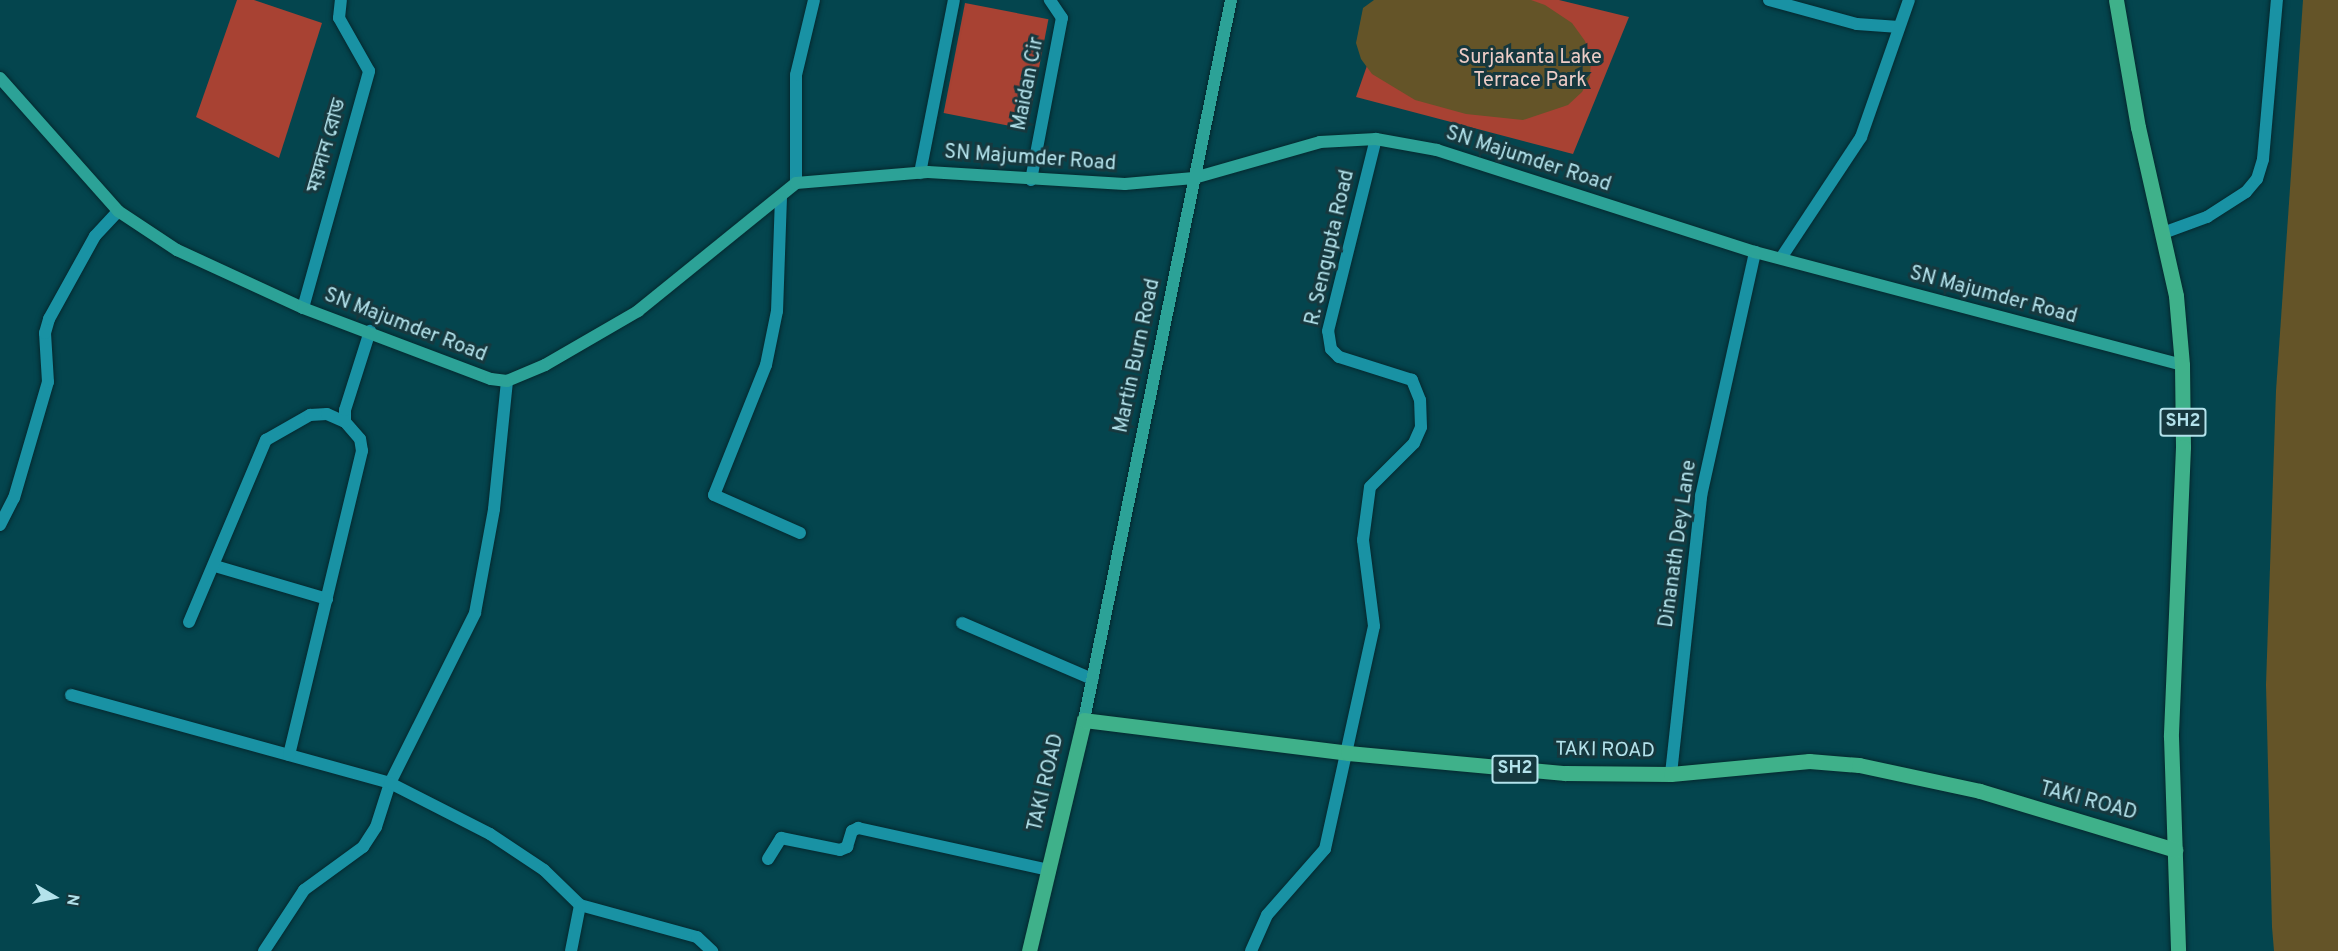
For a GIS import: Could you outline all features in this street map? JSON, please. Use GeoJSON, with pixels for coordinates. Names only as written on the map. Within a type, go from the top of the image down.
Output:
{"type":"FeatureCollection","features":[{"type":"Feature","properties":{"kind":"main road","name":"Martin Burn Road"},"geometry":{"type":"LineString","coordinates":[[1084,720],[1231,0]]}},
{"type":"Feature","properties":{"kind":"main road","name":"SH2"},"geometry":{"type":"LineString","coordinates":[[2116,0],[2138,127],[2176,296],[2182,365],[2183,447],[2171,737],[2175,850]]}},
{"type":"Feature","properties":{"kind":"main road","name":"SN Majumder Road"},"geometry":{"type":"LineString","coordinates":[[0,78],[118,211],[195,260],[303,308],[370,330],[473,375],[507,381],[569,352],[645,306],[796,183],[920,173],[1125,184],[1194,178],[1320,142],[1376,139],[1437,150],[1755,252],[2182,365]]}},
{"type":"Feature","properties":{"kind":"main road","name":"TAKI ROAD"},"geometry":{"type":"LineString","coordinates":[[1029,951],[1084,720],[1348,753],[1565,773],[1671,774],[1809,761],[1859,765],[1980,791],[2175,850]]}},
{"type":"Feature","properties":{"kind":"main road"},"geometry":{"type":"LineString","coordinates":[[2175,850],[2178,951]]}},
{"type":"Feature","properties":{"kind":"street","name":"ময়দান রোড"},"geometry":{"type":"LineString","coordinates":[[303,308],[369,71],[339,18],[341,0]]}},
{"type":"Feature","properties":{"kind":"street"},"geometry":{"type":"LineString","coordinates":[[796,183],[796,75],[814,0]]}},
{"type":"Feature","properties":{"kind":"street"},"geometry":{"type":"LineString","coordinates":[[920,173],[954,0]]}},
{"type":"Feature","properties":{"kind":"street","name":"Maidan Cir"},"geometry":{"type":"LineString","coordinates":[[1031,180],[1062,18],[1050,0]]}},
{"type":"Feature","properties":{"kind":"street"},"geometry":{"type":"LineString","coordinates":[[1769,0],[1857,24],[1899,27]]}},
{"type":"Feature","properties":{"kind":"street"},"geometry":{"type":"LineString","coordinates":[[1781,258],[1861,137],[1909,0]]}},
{"type":"Feature","properties":{"kind":"street"},"geometry":{"type":"LineString","coordinates":[[2163,233],[2207,217],[2246,192],[2257,179],[2263,159],[2277,0]]}},
{"type":"Feature","properties":{"kind":"street","name":"R. Sengupta Road"},"geometry":{"type":"LineString","coordinates":[[1348,753],[1374,626],[1363,540],[1370,487],[1414,443],[1421,427],[1420,400],[1412,380],[1339,357],[1328,331],[1376,139]]}},
{"type":"Feature","properties":{"kind":"street"},"geometry":{"type":"LineString","coordinates":[[781,197],[777,311],[766,365],[714,495],[800,533]]}},
{"type":"Feature","properties":{"kind":"street"},"geometry":{"type":"LineString","coordinates":[[0,525],[14,498],[48,382],[45,333],[49,318],[95,236],[118,211]]}},
{"type":"Feature","properties":{"kind":"street","name":"Dinanath Dey Lane"},"geometry":{"type":"LineString","coordinates":[[1671,774],[1701,496],[1755,252]]}},
{"type":"Feature","properties":{"kind":"street"},"geometry":{"type":"LineString","coordinates":[[345,422],[370,330]]}},
{"type":"Feature","properties":{"kind":"street"},"geometry":{"type":"LineString","coordinates":[[264,951],[304,890],[363,848],[376,827],[390,783],[476,613],[494,509],[507,381]]}},
{"type":"Feature","properties":{"kind":"street"},"geometry":{"type":"LineString","coordinates":[[189,622],[214,566],[245,483],[266,440],[310,415],[327,414],[345,422],[360,439],[362,451],[289,755]]}},
{"type":"Feature","properties":{"kind":"street"},"geometry":{"type":"LineString","coordinates":[[214,566],[327,599]]}},
{"type":"Feature","properties":{"kind":"street"},"geometry":{"type":"LineString","coordinates":[[962,623],[1092,679]]}},
{"type":"Feature","properties":{"kind":"street"},"geometry":{"type":"LineString","coordinates":[[71,695],[390,783],[490,834],[544,870],[580,905],[697,937],[712,951]]}},
{"type":"Feature","properties":{"kind":"street"},"geometry":{"type":"LineString","coordinates":[[1251,951],[1267,915],[1325,849],[1348,753]]}},
{"type":"Feature","properties":{"kind":"street"},"geometry":{"type":"LineString","coordinates":[[768,860],[780,838],[840,850],[847,847],[852,831],[858,828],[1049,870]]}},
{"type":"Feature","properties":{"kind":"street"},"geometry":{"type":"LineString","coordinates":[[571,951],[580,905]]}},
{"type":"Feature","properties":{"kind":"green space"},"geometry":{"type":"Polygon","coordinates":[[[237,0],[254,0],[322,23],[279,158],[196,117],[237,0]]]}},
{"type":"Feature","properties":{"kind":"green space","name":"Surjakanta Lake Terrace Park"},"geometry":{"type":"Polygon","coordinates":[[[1390,0],[1559,0],[1629,17],[1573,154],[1356,97],[1390,0]]]}},
{"type":"Feature","properties":{"kind":"green space"},"geometry":{"type":"Polygon","coordinates":[[[965,3],[1048,19],[1027,129],[944,113],[965,3]]]}},
{"type":"Feature","properties":{"kind":"shaded area","name":"Surjakanta Lake Terrace Park"},"geometry":{"type":"Polygon","coordinates":[[[1374,0],[1531,0],[1545,5],[1572,23],[1585,41],[1591,59],[1590,77],[1582,92],[1568,105],[1523,120],[1466,114],[1415,100],[1372,74],[1361,59],[1356,43],[1363,8],[1374,0]]]}},
{"type":"Feature","properties":{"kind":"shaded area"},"geometry":{"type":"Polygon","coordinates":[[[2303,0],[2338,0],[2338,951],[2274,951],[2272,927],[2266,685],[2276,391],[2303,0]]]}}]}
